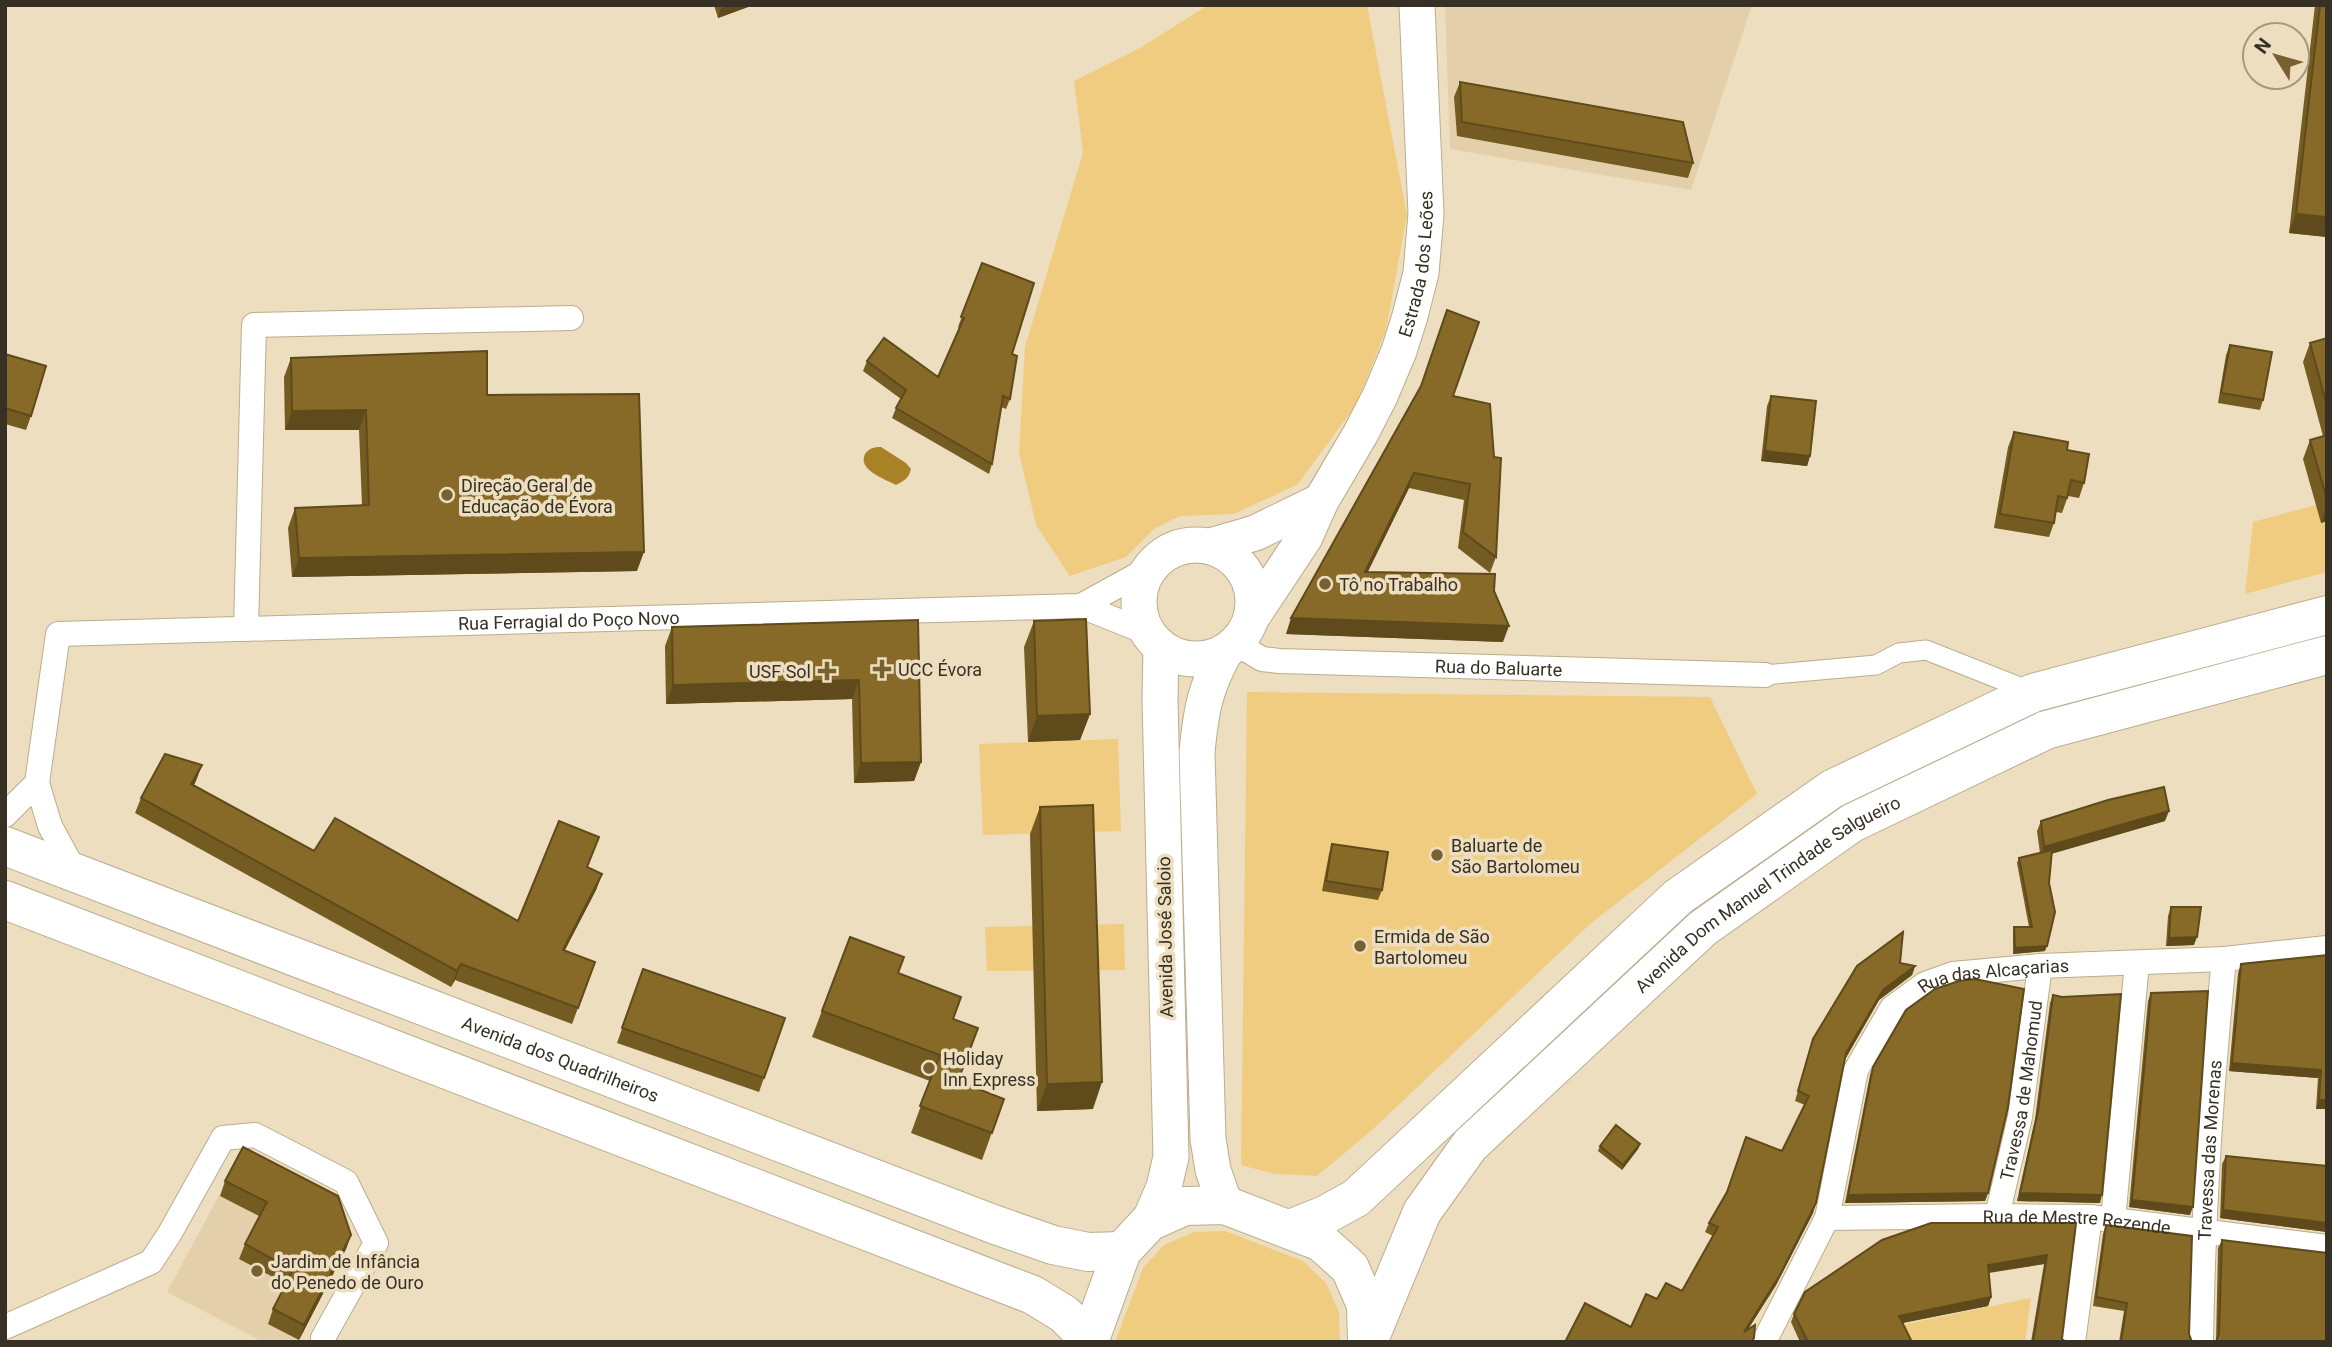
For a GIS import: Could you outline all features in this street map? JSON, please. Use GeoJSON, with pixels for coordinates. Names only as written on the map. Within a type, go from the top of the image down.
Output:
{"type":"FeatureCollection","features":[{"type":"Feature","properties":{"kind":"main road","name":"Estrada dos Leões"},"geometry":{"type":"LineString","coordinates":[[1238,637],[1305,537],[1321,501],[1380,396],[1399,351],[1421,273],[1426,214],[1417,5]]}},
{"type":"Feature","properties":{"kind":"main road"},"geometry":{"type":"LineString","coordinates":[[1210,546],[1231,556],[1245,573],[1253,594],[1238,637],[1204,659],[1182,658],[1154,640],[1139,610],[1140,588],[1150,568],[1167,553],[1188,545],[1210,546],[1255,533],[1321,501]]}},
{"type":"Feature","properties":{"kind":"main road"},"geometry":{"type":"LineString","coordinates":[[1290,1229],[1325,1215],[1356,1198],[1678,897],[1832,789],[2032,693],[2327,615]]}},
{"type":"Feature","properties":{"kind":"main road","name":"Avenida José Saloio"},"geometry":{"type":"LineString","coordinates":[[1225,1205],[1213,1170],[1208,1139],[1197,752],[1204,695],[1211,678],[1238,637]]}},
{"type":"Feature","properties":{"kind":"main road","name":"Avenida José Saloio"},"geometry":{"type":"LineString","coordinates":[[1149,1222],[1164,1187],[1171,1157],[1160,699],[1154,640]]}},
{"type":"Feature","properties":{"kind":"main road","name":"Avenida Dom Manuel Trindade Salgueiro"},"geometry":{"type":"LineString","coordinates":[[1368,1342],[1422,1212],[1470,1145],[1703,928],[1852,823],[2046,730],[2327,655]]}},
{"type":"Feature","properties":{"kind":"main road","name":"Avenida dos Quadrilheiros"},"geometry":{"type":"LineString","coordinates":[[5,846],[993,1224],[1053,1245],[1088,1252],[1122,1251]]}},
{"type":"Feature","properties":{"kind":"main road"},"geometry":{"type":"LineString","coordinates":[[5,900],[1033,1295],[1064,1314],[1089,1340]]}},
{"type":"Feature","properties":{"kind":"main road","name":"Avenida Dom Manuel Trindade Salgueiro"},"geometry":{"type":"LineString","coordinates":[[1089,1340],[1122,1251],[1149,1222],[1185,1206],[1225,1205],[1321,1242],[1350,1268],[1366,1305],[1368,1342]]}},
{"type":"Feature","properties":{"kind":"street"},"geometry":{"type":"LineString","coordinates":[[246,629],[254,325],[571,318]]}},
{"type":"Feature","properties":{"kind":"street"},"geometry":{"type":"LineString","coordinates":[[1081,606],[1150,568]]}},
{"type":"Feature","properties":{"kind":"street"},"geometry":{"type":"LineString","coordinates":[[1081,606],[1154,640]]}},
{"type":"Feature","properties":{"kind":"street","name":"Rua Ferragial do Poço Novo"},"geometry":{"type":"LineString","coordinates":[[37,783],[58,634],[1081,606]]}},
{"type":"Feature","properties":{"kind":"street","name":"Rua do Baluarte"},"geometry":{"type":"LineString","coordinates":[[1238,637],[1262,659],[1284,662],[1765,675]]}},
{"type":"Feature","properties":{"kind":"street"},"geometry":{"type":"LineString","coordinates":[[1765,675],[1876,665],[1899,653],[1926,650],[2032,693]]}},
{"type":"Feature","properties":{"kind":"street"},"geometry":{"type":"LineString","coordinates":[[5,815],[37,783],[50,826],[76,874]]}},
{"type":"Feature","properties":{"kind":"street","name":"Rua das Alcaçarias"},"geometry":{"type":"LineString","coordinates":[[1763,1342],[1828,1218],[1856,1070],[1892,1008],[1925,984],[1953,974],[2040,966],[2224,959],[2327,948]]}},
{"type":"Feature","properties":{"kind":"street","name":"Travessa das Morenas"},"geometry":{"type":"LineString","coordinates":[[2200,1342],[2203,1231],[2213,1073],[2224,959]]}},
{"type":"Feature","properties":{"kind":"street"},"geometry":{"type":"LineString","coordinates":[[2073,1342],[2102,1218],[2137,963]]}},
{"type":"Feature","properties":{"kind":"street","name":"Travessa de Mahomud"},"geometry":{"type":"LineString","coordinates":[[1997,1216],[2020,1117],[2040,966]]}},
{"type":"Feature","properties":{"kind":"street"},"geometry":{"type":"LineString","coordinates":[[5,1327],[151,1262],[223,1138],[255,1135],[346,1182],[376,1242],[323,1338]]}},
{"type":"Feature","properties":{"kind":"street","name":"Rua de Mestre Rezende"},"geometry":{"type":"LineString","coordinates":[[1828,1218],[2102,1218],[2327,1247]]}},
{"type":"Feature","properties":{"kind":"shaded area"},"geometry":{"type":"Polygon","coordinates":[[[1208,5],[1367,5],[1407,215],[1386,330],[1356,405],[1298,484],[1234,514],[1180,516],[1155,528],[1126,557],[1070,576],[1036,525],[1019,452],[1025,347],[1083,152],[1074,81],[1140,48],[1208,5]]]}},
{"type":"Feature","properties":{"kind":"shaded area"},"geometry":{"type":"Polygon","coordinates":[[[1445,5],[1752,5],[1691,190],[1450,149],[1445,5]]]}},
{"type":"Feature","properties":{"kind":"shaded area"},"geometry":{"type":"Polygon","coordinates":[[[881,447],[911,469],[906,479],[896,485],[873,473],[865,465],[865,454],[872,448],[881,447]]]}},
{"type":"Feature","properties":{"kind":"shaded area"},"geometry":{"type":"Polygon","coordinates":[[[2316,505],[2327,521],[2327,572],[2245,594],[2253,522],[2316,505]]]}},
{"type":"Feature","properties":{"kind":"shaded area"},"geometry":{"type":"Polygon","coordinates":[[[1247,692],[1710,697],[1757,794],[1590,924],[1372,1130],[1317,1176],[1275,1174],[1241,1165],[1247,692]]]}},
{"type":"Feature","properties":{"kind":"shaded area"},"geometry":{"type":"Polygon","coordinates":[[[1118,739],[1121,831],[983,835],[979,744],[1118,739]]]}},
{"type":"Feature","properties":{"kind":"shaded area"},"geometry":{"type":"Polygon","coordinates":[[[1124,924],[1125,970],[987,971],[985,927],[1124,924]]]}},
{"type":"Feature","properties":{"kind":"shaded area","name":"Jardim de Infância do Penedo de Ouro"},"geometry":{"type":"Polygon","coordinates":[[[237,1162],[346,1249],[298,1342],[263,1342],[167,1292],[237,1162]]]}},
{"type":"Feature","properties":{"kind":"shaded area"},"geometry":{"type":"Polygon","coordinates":[[[1225,1231],[1303,1261],[1326,1283],[1339,1312],[1340,1342],[1115,1342],[1143,1268],[1164,1245],[1194,1232],[1225,1231]]]}},
{"type":"Feature","properties":{"kind":"shaded area"},"geometry":{"type":"Polygon","coordinates":[[[2031,1298],[2025,1342],[1908,1342],[1901,1325],[2031,1298]]]}},
{"type":"Feature","properties":{"kind":"building"},"geometry":{"type":"Polygon","coordinates":[[[2320,5],[2327,5],[2327,217],[2296,214],[2320,5]]]}},
{"type":"Feature","properties":{"kind":"building"},"geometry":{"type":"Polygon","coordinates":[[[1460,82],[1683,122],[1693,163],[1462,122],[1460,82]]]}},
{"type":"Feature","properties":{"kind":"building"},"geometry":{"type":"Polygon","coordinates":[[[982,263],[1034,283],[1012,354],[1017,356],[1010,399],[1003,396],[992,464],[896,408],[906,390],[867,361],[884,338],[938,377],[964,318],[961,317],[982,263]]]}},
{"type":"Feature","properties":{"kind":"building"},"geometry":{"type":"Polygon","coordinates":[[[1447,310],[1479,322],[1453,396],[1490,404],[1494,457],[1501,458],[1496,557],[1463,532],[1470,484],[1414,473],[1365,572],[1495,574],[1494,591],[1509,626],[1291,618],[1421,386],[1447,310]]]}},
{"type":"Feature","properties":{"kind":"building"},"geometry":{"type":"Polygon","coordinates":[[[2327,338],[2327,406],[2310,343],[2327,338]]]}},
{"type":"Feature","properties":{"kind":"building"},"geometry":{"type":"Polygon","coordinates":[[[2230,345],[2272,352],[2263,400],[2221,393],[2230,345]]]}},
{"type":"Feature","properties":{"kind":"building","name":"Direção Geral de Educação de Évora"},"geometry":{"type":"Polygon","coordinates":[[[487,351],[487,395],[639,394],[644,552],[299,558],[295,508],[369,505],[366,410],[292,411],[291,358],[487,351]]]}},
{"type":"Feature","properties":{"kind":"building"},"geometry":{"type":"Polygon","coordinates":[[[5,354],[46,366],[31,416],[5,408],[5,354]]]}},
{"type":"Feature","properties":{"kind":"building"},"geometry":{"type":"Polygon","coordinates":[[[1771,396],[1816,401],[1810,456],[1765,451],[1771,396]]]}},
{"type":"Feature","properties":{"kind":"building"},"geometry":{"type":"Polygon","coordinates":[[[2014,432],[2068,442],[2067,450],[2089,454],[2084,483],[2071,480],[2067,498],[2058,496],[2054,523],[2000,514],[2014,432]]]}},
{"type":"Feature","properties":{"kind":"building"},"geometry":{"type":"Polygon","coordinates":[[[2327,435],[2327,500],[2310,440],[2327,435]]]}},
{"type":"Feature","properties":{"kind":"building"},"geometry":{"type":"Polygon","coordinates":[[[1086,619],[1090,714],[1037,716],[1034,621],[1086,619]]]}},
{"type":"Feature","properties":{"kind":"building"},"geometry":{"type":"Polygon","coordinates":[[[918,620],[921,762],[861,763],[859,680],[673,685],[672,627],[918,620]]]}},
{"type":"Feature","properties":{"kind":"building"},"geometry":{"type":"Polygon","coordinates":[[[165,754],[202,765],[191,784],[314,851],[335,818],[518,921],[559,821],[599,837],[587,867],[602,874],[563,950],[595,962],[578,1008],[461,964],[457,971],[141,798],[165,754]]]}},
{"type":"Feature","properties":{"kind":"building"},"geometry":{"type":"Polygon","coordinates":[[[2164,787],[2169,811],[2044,847],[2041,821],[2108,800],[2164,787]]]}},
{"type":"Feature","properties":{"kind":"building"},"geometry":{"type":"Polygon","coordinates":[[[1093,805],[1102,1082],[1047,1084],[1040,807],[1093,805]]]}},
{"type":"Feature","properties":{"kind":"building"},"geometry":{"type":"Polygon","coordinates":[[[1332,844],[1388,852],[1382,890],[1326,881],[1332,844]]]}},
{"type":"Feature","properties":{"kind":"building"},"geometry":{"type":"Polygon","coordinates":[[[2052,850],[2049,883],[2055,912],[2047,946],[2015,948],[2014,927],[2032,927],[2019,858],[2052,850]]]}},
{"type":"Feature","properties":{"kind":"building"},"geometry":{"type":"Polygon","coordinates":[[[2171,907],[2201,907],[2197,937],[2169,938],[2171,907]]]}},
{"type":"Feature","properties":{"kind":"building"},"geometry":{"type":"Polygon","coordinates":[[[1903,932],[1900,963],[1915,966],[1883,990],[1846,1053],[1816,1203],[1780,1275],[1744,1332],[1755,1325],[1752,1342],[1565,1342],[1585,1303],[1631,1327],[1646,1294],[1657,1299],[1666,1283],[1682,1291],[1718,1227],[1709,1223],[1727,1192],[1746,1137],[1782,1151],[1809,1096],[1798,1091],[1813,1039],[1857,966],[1903,932]]]}},
{"type":"Feature","properties":{"kind":"building"},"geometry":{"type":"Polygon","coordinates":[[[850,937],[904,957],[898,973],[961,997],[953,1019],[978,1028],[958,1081],[1004,1099],[992,1133],[920,1106],[940,1055],[822,1011],[850,937]]]}},
{"type":"Feature","properties":{"kind":"building"},"geometry":{"type":"Polygon","coordinates":[[[2327,955],[2327,1100],[2319,1100],[2321,1070],[2232,1063],[2241,964],[2327,955]]]}},
{"type":"Feature","properties":{"kind":"building"},"geometry":{"type":"Polygon","coordinates":[[[643,969],[785,1018],[764,1078],[622,1028],[643,969]]]}},
{"type":"Feature","properties":{"kind":"building"},"geometry":{"type":"Polygon","coordinates":[[[1975,979],[2024,989],[2008,1107],[1988,1193],[1848,1195],[1873,1067],[1906,1010],[1935,989],[1975,979]]]}},
{"type":"Feature","properties":{"kind":"building"},"geometry":{"type":"Polygon","coordinates":[[[2208,991],[2193,1207],[2132,1200],[2151,993],[2208,991]]]}},
{"type":"Feature","properties":{"kind":"building"},"geometry":{"type":"Polygon","coordinates":[[[2121,994],[2102,1195],[2020,1193],[2038,1111],[2053,995],[2062,997],[2121,994]]]}},
{"type":"Feature","properties":{"kind":"building"},"geometry":{"type":"Polygon","coordinates":[[[1616,1125],[1640,1144],[1623,1165],[1600,1146],[1616,1125]]]}},
{"type":"Feature","properties":{"kind":"building"},"geometry":{"type":"Polygon","coordinates":[[[243,1147],[338,1196],[351,1235],[304,1325],[273,1309],[293,1270],[245,1244],[267,1202],[225,1181],[243,1147]]]}},
{"type":"Feature","properties":{"kind":"building"},"geometry":{"type":"Polygon","coordinates":[[[2226,1156],[2327,1166],[2327,1223],[2223,1210],[2226,1156]]]}},
{"type":"Feature","properties":{"kind":"building"},"geometry":{"type":"Polygon","coordinates":[[[1931,1223],[2076,1223],[2062,1339],[2066,1342],[2033,1342],[2047,1255],[1988,1265],[1991,1297],[1899,1316],[1912,1342],[1808,1342],[1794,1314],[1805,1292],[1882,1240],[1931,1223]]]}},
{"type":"Feature","properties":{"kind":"building"},"geometry":{"type":"Polygon","coordinates":[[[2106,1225],[2192,1236],[2189,1334],[2192,1342],[2121,1342],[2127,1303],[2096,1297],[2106,1225]]]}},
{"type":"Feature","properties":{"kind":"building"},"geometry":{"type":"Polygon","coordinates":[[[2222,1240],[2327,1253],[2327,1342],[2216,1342],[2219,1334],[2222,1240]]]}},
{"type":"Feature","properties":{"kind":"place","name":"Direção Geral de Educação de Évora"},"geometry":{"type":"Point","coordinates":[447,495]}},
{"type":"Feature","properties":{"kind":"place","name":"Tô no Trabalho"},"geometry":{"type":"Point","coordinates":[1325,584]}},
{"type":"Feature","properties":{"kind":"place","name":"UCC Évora"},"geometry":{"type":"Point","coordinates":[882,669]}},
{"type":"Feature","properties":{"kind":"place","name":"USF Sol"},"geometry":{"type":"Point","coordinates":[827,671]}},
{"type":"Feature","properties":{"kind":"place","name":"Baluarte de São Bartolomeu"},"geometry":{"type":"Point","coordinates":[1437,855]}},
{"type":"Feature","properties":{"kind":"place","name":"Ermida de São Bartolomeu"},"geometry":{"type":"Point","coordinates":[1360,946]}},
{"type":"Feature","properties":{"kind":"place","name":"Holiday Inn Express"},"geometry":{"type":"Point","coordinates":[929,1068]}},
{"type":"Feature","properties":{"kind":"place","name":"Jardim de Infância do Penedo de Ouro"},"geometry":{"type":"Point","coordinates":[257,1271]}}]}
